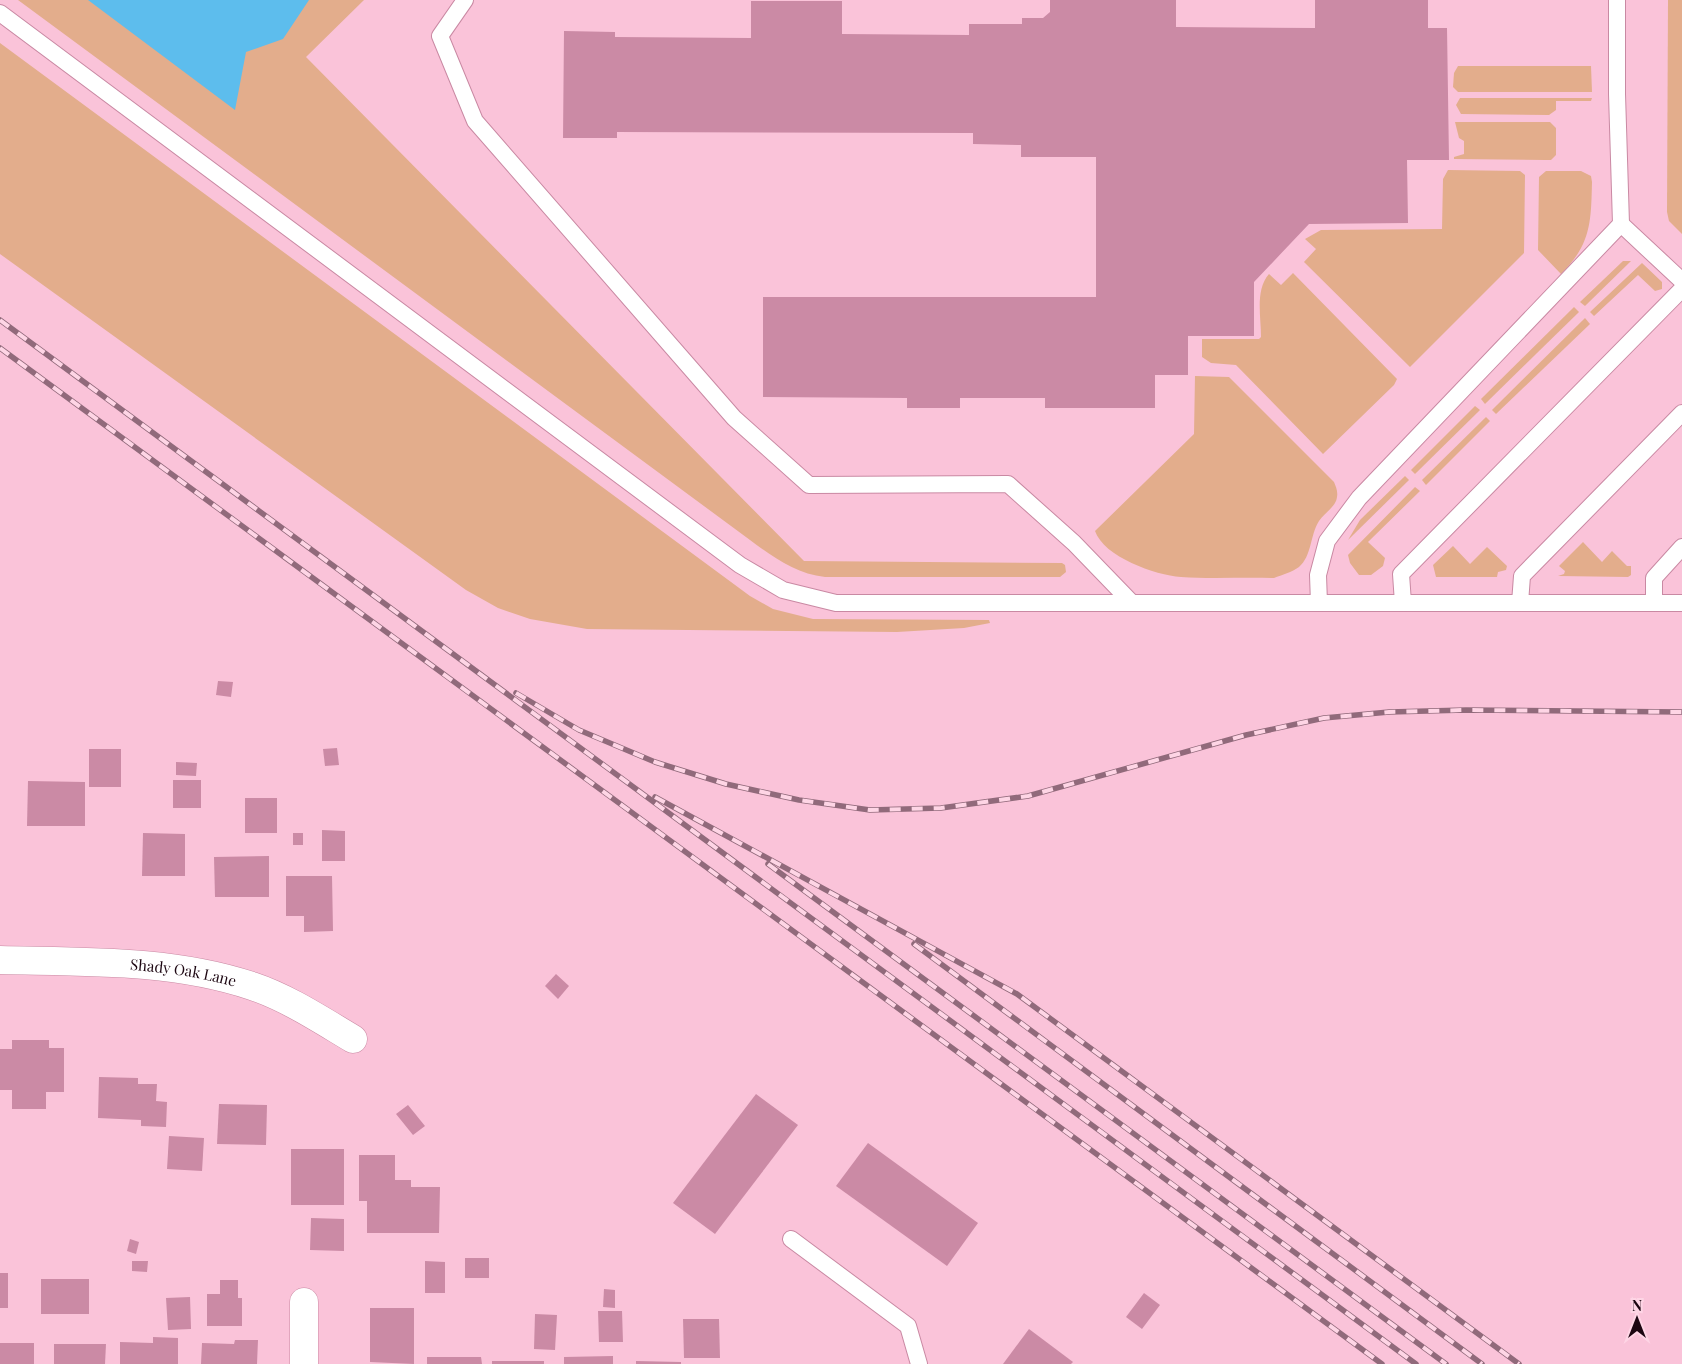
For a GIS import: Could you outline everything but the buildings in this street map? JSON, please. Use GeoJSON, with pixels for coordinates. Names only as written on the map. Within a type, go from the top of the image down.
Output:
{"type":"FeatureCollection","features":[{"type":"Feature","properties":{"kind":"street","name":"Shady Oak Lane"},"geometry":{"type":"LineString","coordinates":[[0,960],[108,963],[189,971],[252,986],[301,1007],[353,1039]]}},
{"type":"Feature","properties":{"kind":"street"},"geometry":{"type":"LineString","coordinates":[[304,1302],[304,1364]]}},
{"type":"Feature","properties":{"kind":"lane"},"geometry":{"type":"LineString","coordinates":[[465,0],[440,36],[476,121],[734,418],[809,484],[1008,484],[1074,543],[1132,603]]}},
{"type":"Feature","properties":{"kind":"lane"},"geometry":{"type":"LineString","coordinates":[[1319,603],[1318,575],[1327,541],[1359,498],[1622,224],[1617,94],[1617,0]]}},
{"type":"Feature","properties":{"kind":"lane"},"geometry":{"type":"LineString","coordinates":[[0,13],[732,559],[783,590],[836,603],[1682,603]]}},
{"type":"Feature","properties":{"kind":"lane"},"geometry":{"type":"LineString","coordinates":[[1622,224],[1649,247],[1682,281]]}},
{"type":"Feature","properties":{"kind":"lane"},"geometry":{"type":"LineString","coordinates":[[1403,603],[1401,574],[1682,290]]}},
{"type":"Feature","properties":{"kind":"lane"},"geometry":{"type":"LineString","coordinates":[[1520,603],[1522,576],[1682,413]]}},
{"type":"Feature","properties":{"kind":"lane"},"geometry":{"type":"LineString","coordinates":[[1654,603],[1654,578],[1682,547]]}},
{"type":"Feature","properties":{"kind":"lane"},"geometry":{"type":"LineString","coordinates":[[791,1240],[908,1326],[919,1364]]}},
{"type":"Feature","properties":{"kind":"shaded area"},"geometry":{"type":"Polygon","coordinates":[[[18,0],[364,0],[306,57],[804,561],[1062,563],[1065,565],[1066,572],[1060,577],[825,577],[804,572],[785,564],[18,0]]]}},
{"type":"Feature","properties":{"kind":"shaded area"},"geometry":{"type":"Polygon","coordinates":[[[1668,0],[1682,0],[1682,234],[1669,221],[1667,212],[1668,0]]]}},
{"type":"Feature","properties":{"kind":"shaded area"},"geometry":{"type":"Polygon","coordinates":[[[0,43],[750,596],[773,609],[813,619],[989,620],[990,623],[964,628],[897,632],[587,629],[530,619],[498,608],[466,590],[0,254],[0,43]]]}},
{"type":"Feature","properties":{"kind":"shaded area"},"geometry":{"type":"Polygon","coordinates":[[[1458,66],[1591,66],[1592,92],[1458,92],[1453,87],[1454,73],[1458,66]]]}},
{"type":"Feature","properties":{"kind":"shaded area"},"geometry":{"type":"Polygon","coordinates":[[[1460,98],[1592,98],[1591,101],[1556,101],[1556,110],[1549,115],[1461,114],[1456,105],[1460,98]]]}},
{"type":"Feature","properties":{"kind":"shaded area"},"geometry":{"type":"Polygon","coordinates":[[[1455,122],[1550,122],[1556,128],[1556,155],[1551,160],[1454,159],[1454,157],[1464,154],[1464,141],[1459,138],[1455,122]]]}},
{"type":"Feature","properties":{"kind":"shaded area"},"geometry":{"type":"Polygon","coordinates":[[[1448,170],[1520,171],[1525,175],[1524,253],[1410,367],[1304,262],[1316,249],[1305,239],[1321,230],[1442,229],[1443,179],[1448,170]]]}},
{"type":"Feature","properties":{"kind":"shaded area"},"geometry":{"type":"Polygon","coordinates":[[[1546,171],[1581,171],[1591,176],[1592,182],[1590,221],[1584,243],[1561,274],[1538,250],[1539,177],[1546,171]]]}},
{"type":"Feature","properties":{"kind":"shaded area"},"geometry":{"type":"Polygon","coordinates":[[[1623,261],[1631,261],[1585,306],[1580,302],[1623,261]]]}},
{"type":"Feature","properties":{"kind":"shaded area"},"geometry":{"type":"Polygon","coordinates":[[[1642,263],[1662,282],[1662,289],[1655,291],[1638,275],[1594,316],[1590,312],[1642,263]]]}},
{"type":"Feature","properties":{"kind":"shaded area"},"geometry":{"type":"Polygon","coordinates":[[[1293,273],[1397,379],[1394,385],[1323,454],[1236,365],[1211,363],[1202,357],[1202,339],[1259,339],[1261,337],[1260,295],[1265,280],[1269,274],[1281,285],[1293,273]]]}},
{"type":"Feature","properties":{"kind":"shaded area"},"geometry":{"type":"Polygon","coordinates":[[[1574,307],[1579,312],[1485,404],[1481,399],[1574,307]]]}},
{"type":"Feature","properties":{"kind":"shaded area"},"geometry":{"type":"Polygon","coordinates":[[[1585,318],[1590,324],[1496,414],[1492,410],[1585,318]]]}},
{"type":"Feature","properties":{"kind":"shaded area"},"geometry":{"type":"Polygon","coordinates":[[[1195,376],[1229,377],[1334,482],[1337,491],[1336,501],[1319,521],[1309,551],[1299,567],[1274,578],[1170,576],[1132,563],[1119,556],[1100,540],[1095,531],[1194,434],[1195,376]]]}},
{"type":"Feature","properties":{"kind":"shaded area"},"geometry":{"type":"Polygon","coordinates":[[[1475,406],[1480,410],[1415,474],[1411,470],[1475,406]]]}},
{"type":"Feature","properties":{"kind":"shaded area"},"geometry":{"type":"Polygon","coordinates":[[[1486,417],[1490,421],[1426,485],[1422,480],[1486,417]]]}},
{"type":"Feature","properties":{"kind":"shaded area"},"geometry":{"type":"Polygon","coordinates":[[[1405,476],[1409,480],[1348,540],[1360,520],[1405,476]]]}},
{"type":"Feature","properties":{"kind":"shaded area"},"geometry":{"type":"Polygon","coordinates":[[[1415,487],[1420,491],[1368,542],[1385,558],[1383,566],[1371,575],[1359,575],[1350,563],[1348,555],[1415,487]]]}},
{"type":"Feature","properties":{"kind":"shaded area"},"geometry":{"type":"Polygon","coordinates":[[[1583,542],[1602,562],[1612,551],[1627,566],[1631,566],[1631,575],[1628,577],[1558,576],[1564,574],[1565,571],[1559,566],[1583,542]]]}},
{"type":"Feature","properties":{"kind":"shaded area"},"geometry":{"type":"Polygon","coordinates":[[[1453,546],[1470,564],[1487,547],[1507,566],[1506,570],[1498,572],[1497,577],[1436,577],[1433,565],[1453,546]]]}},
{"type":"Feature","properties":{"kind":"water"},"geometry":{"type":"Polygon","coordinates":[[[88,0],[309,0],[283,39],[246,52],[235,110],[88,0]]]}},
{"type":"Feature","properties":{"kind":"railway"},"geometry":{"type":"LineString","coordinates":[[0,320],[1416,1364]]}},
{"type":"Feature","properties":{"kind":"railway"},"geometry":{"type":"LineString","coordinates":[[0,348],[1382,1364]]}},
{"type":"Feature","properties":{"kind":"railway"},"geometry":{"type":"LineString","coordinates":[[516,693],[579,730],[655,762],[726,784],[799,800],[870,810],[941,808],[1028,796],[1246,735],[1324,718],[1389,712],[1466,710],[1682,712]]}},
{"type":"Feature","properties":{"kind":"railway"},"geometry":{"type":"LineString","coordinates":[[655,797],[1017,994],[1519,1364]]}},
{"type":"Feature","properties":{"kind":"railway"},"geometry":{"type":"LineString","coordinates":[[768,864],[1446,1364]]}},
{"type":"Feature","properties":{"kind":"railway"},"geometry":{"type":"LineString","coordinates":[[914,944],[1482,1364]]}}]}
